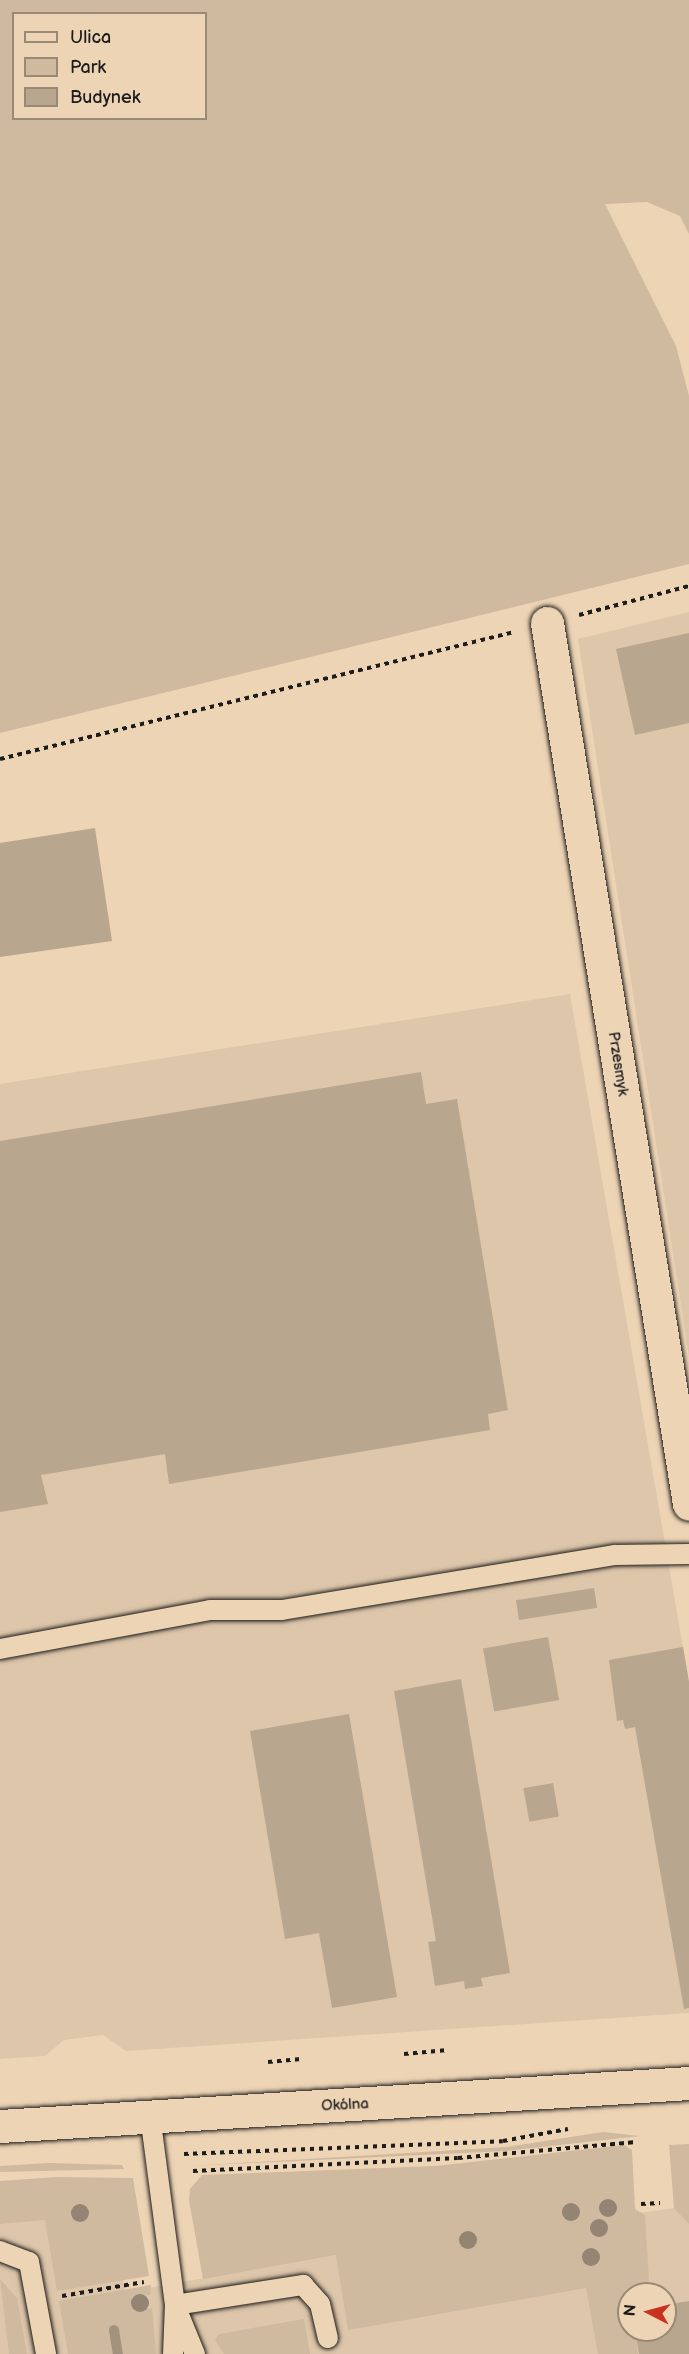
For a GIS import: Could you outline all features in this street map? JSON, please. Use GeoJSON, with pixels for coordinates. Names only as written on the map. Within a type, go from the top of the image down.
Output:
{"type":"FeatureCollection","features":[{"type":"Feature","properties":{"kind":"street","name":"Przesmyk"},"geometry":{"type":"LineString","coordinates":[[547,623],[689,1504]]}},
{"type":"Feature","properties":{"kind":"street","name":"Okólna"},"geometry":{"type":"LineString","coordinates":[[0,2126],[689,2083]]}},
{"type":"Feature","properties":{"kind":"lane"},"geometry":{"type":"LineString","coordinates":[[0,1649],[210,1610],[282,1611],[615,1555],[689,1554]]}},
{"type":"Feature","properties":{"kind":"lane"},"geometry":{"type":"LineString","coordinates":[[150,2115],[175,2305],[173,2354]]}},
{"type":"Feature","properties":{"kind":"lane"},"geometry":{"type":"LineString","coordinates":[[0,2251],[28,2262],[39,2300],[46,2354]]}},
{"type":"Feature","properties":{"kind":"lane"},"geometry":{"type":"LineString","coordinates":[[175,2305],[303,2285],[320,2304],[328,2338]]}},
{"type":"Feature","properties":{"kind":"lane"},"geometry":{"type":"LineString","coordinates":[[175,2305],[195,2354]]}},
{"type":"Feature","properties":{"kind":"path"},"geometry":{"type":"LineString","coordinates":[[0,759],[689,586]]}},
{"type":"Feature","properties":{"kind":"path"},"geometry":{"type":"LineString","coordinates":[[404,2054],[448,2050]]}},
{"type":"Feature","properties":{"kind":"path"},"geometry":{"type":"LineString","coordinates":[[268,2062],[304,2059]]}},
{"type":"Feature","properties":{"kind":"path"},"geometry":{"type":"LineString","coordinates":[[201,2154],[503,2141],[576,2127]]}},
{"type":"Feature","properties":{"kind":"path"},"geometry":{"type":"LineString","coordinates":[[193,2171],[458,2158],[636,2142]]}},
{"type":"Feature","properties":{"kind":"path"},"geometry":{"type":"LineString","coordinates":[[641,2204],[660,2203]]}},
{"type":"Feature","properties":{"kind":"path"},"geometry":{"type":"LineString","coordinates":[[39,2300],[149,2281]]}},
{"type":"Feature","properties":{"kind":"shaded area"},"geometry":{"type":"Polygon","coordinates":[[[689,612],[689,1356],[578,639],[689,612]]]}},
{"type":"Feature","properties":{"kind":"shaded area"},"geometry":{"type":"Polygon","coordinates":[[[570,994],[689,1682],[689,2013],[126,2051],[103,2035],[64,2040],[45,2056],[0,2059],[0,1084],[570,994]]]}},
{"type":"Feature","properties":{"kind":"shaded area"},"geometry":{"type":"Polygon","coordinates":[[[107,2192],[125,2292],[336,2255],[689,2206],[689,2354],[0,2354],[0,2199],[107,2192]]]}},
{"type":"Feature","properties":{"kind":"green space"},"geometry":{"type":"Polygon","coordinates":[[[0,0],[689,0],[689,234],[680,216],[647,202],[605,204],[676,346],[689,396],[689,564],[0,733],[0,0]]]}},
{"type":"Feature","properties":{"kind":"green space"},"geometry":{"type":"Polygon","coordinates":[[[603,2132],[640,2136],[505,2151],[190,2166],[506,2147],[603,2132]]]}},
{"type":"Feature","properties":{"kind":"green space"},"geometry":{"type":"Polygon","coordinates":[[[689,2144],[689,2224],[674,2208],[669,2145],[689,2144]]]}},
{"type":"Feature","properties":{"kind":"green space"},"geometry":{"type":"Polygon","coordinates":[[[624,2145],[632,2150],[635,2209],[645,2215],[649,2281],[617,2282],[617,2342],[636,2342],[638,2354],[598,2354],[586,2288],[348,2330],[336,2255],[203,2279],[189,2200],[190,2189],[202,2175],[435,2166],[624,2145]]]}},
{"type":"Feature","properties":{"kind":"green space"},"geometry":{"type":"Polygon","coordinates":[[[49,2163],[122,2165],[124,2169],[0,2172],[0,2166],[49,2163]]]}},
{"type":"Feature","properties":{"kind":"green space"},"geometry":{"type":"Polygon","coordinates":[[[57,2177],[133,2178],[149,2276],[57,2291],[45,2220],[0,2224],[0,2181],[57,2177]]]}},
{"type":"Feature","properties":{"kind":"green space"},"geometry":{"type":"Polygon","coordinates":[[[0,2279],[17,2298],[27,2354],[9,2354],[0,2279]]]}},
{"type":"Feature","properties":{"kind":"green space"},"geometry":{"type":"Polygon","coordinates":[[[151,2285],[150,2295],[132,2297],[135,2311],[152,2308],[156,2354],[68,2354],[59,2301],[151,2285]]]}},
{"type":"Feature","properties":{"kind":"green space"},"geometry":{"type":"Polygon","coordinates":[[[304,2319],[310,2354],[224,2354],[215,2340],[219,2334],[304,2319]]]}},
{"type":"Feature","properties":{"kind":"building"},"geometry":{"type":"Polygon","coordinates":[[[689,633],[689,723],[635,735],[616,649],[689,633]]]}},
{"type":"Feature","properties":{"kind":"building"},"geometry":{"type":"Polygon","coordinates":[[[95,828],[112,941],[0,957],[0,843],[95,828]]]}},
{"type":"Feature","properties":{"kind":"building"},"geometry":{"type":"Polygon","coordinates":[[[421,1072],[426,1104],[457,1099],[508,1410],[488,1414],[490,1430],[169,1484],[165,1454],[41,1475],[48,1504],[0,1512],[0,1141],[421,1072]]]}},
{"type":"Feature","properties":{"kind":"building"},"geometry":{"type":"Polygon","coordinates":[[[594,1588],[597,1608],[519,1620],[516,1600],[594,1588]]]}},
{"type":"Feature","properties":{"kind":"building"},"geometry":{"type":"Polygon","coordinates":[[[548,1637],[559,1700],[494,1711],[483,1648],[548,1637]]]}},
{"type":"Feature","properties":{"kind":"building"},"geometry":{"type":"Polygon","coordinates":[[[683,1647],[689,1682],[689,2008],[684,2009],[635,1727],[625,1729],[623,1720],[617,1721],[609,1660],[683,1647]]]}},
{"type":"Feature","properties":{"kind":"building"},"geometry":{"type":"Polygon","coordinates":[[[461,1679],[510,1973],[481,1978],[483,1986],[465,1989],[464,1981],[435,1986],[428,1942],[436,1941],[394,1691],[461,1679]]]}},
{"type":"Feature","properties":{"kind":"building"},"geometry":{"type":"Polygon","coordinates":[[[349,1714],[397,1997],[332,2008],[319,1933],[285,1939],[250,1731],[349,1714]]]}},
{"type":"Feature","properties":{"kind":"building"},"geometry":{"type":"Polygon","coordinates":[[[553,1783],[559,1816],[529,1822],[523,1788],[553,1783]]]}},
{"type":"Feature","properties":{"kind":"building"},"geometry":{"type":"Polygon","coordinates":[[[689,2301],[689,2354],[639,2354],[637,2342],[677,2342],[677,2303],[689,2301]]]}},
{"type":"Feature","properties":{"kind":"waterway"},"geometry":{"type":"LineString","coordinates":[[114,2330],[118,2354]]}}]}
